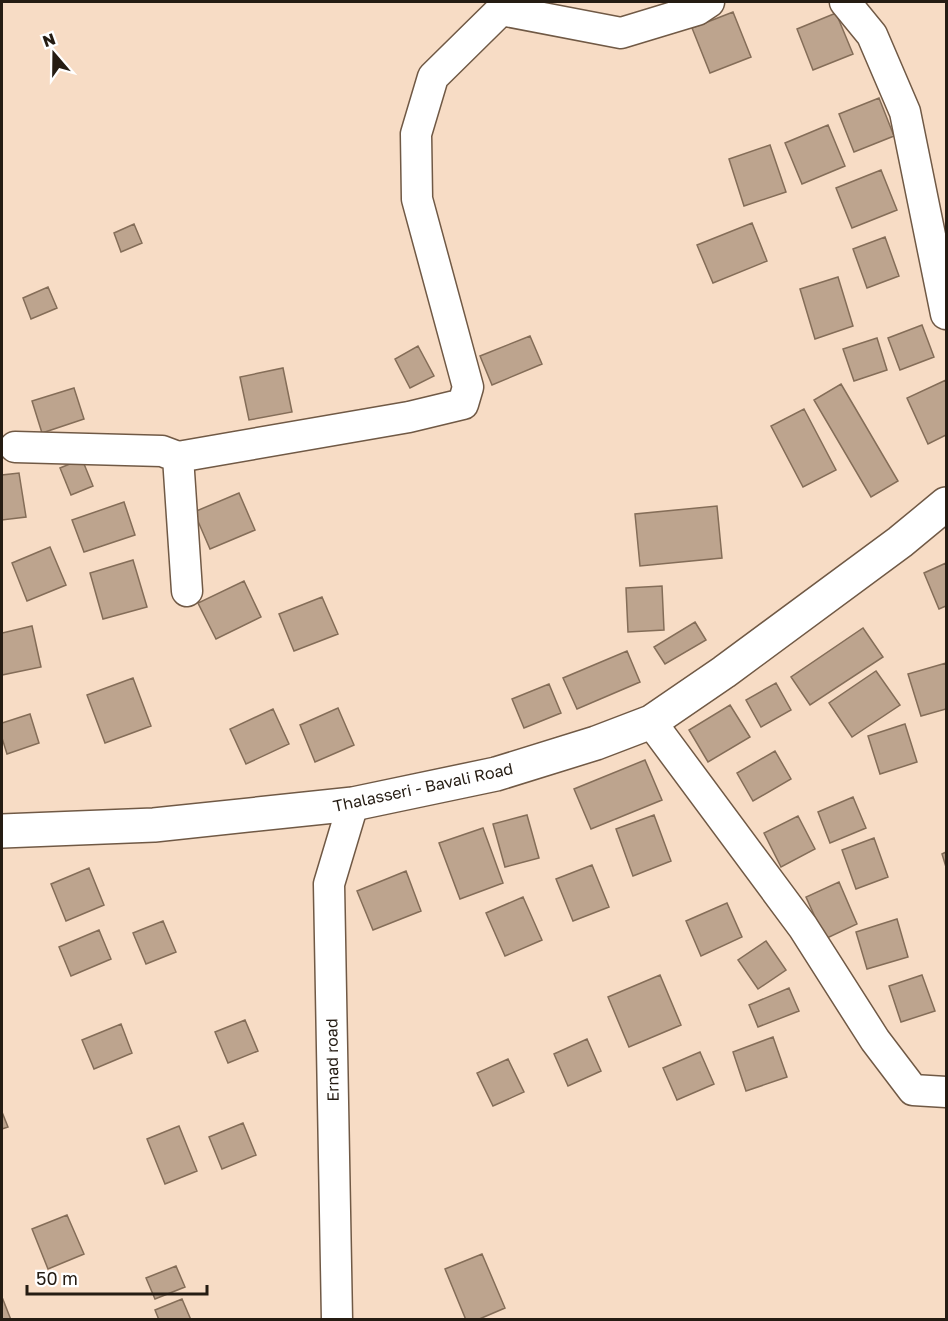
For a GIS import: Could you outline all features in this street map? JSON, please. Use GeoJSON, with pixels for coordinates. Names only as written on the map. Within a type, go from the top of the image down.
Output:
{"type":"FeatureCollection","features":[{"type":"Feature","properties":{"kind":"main road","name":"Thalasseri - Bavali Road"},"geometry":{"type":"LineString","coordinates":[[2,831],[154,825],[353,804],[496,774],[651,722],[724,672],[900,542],[946,504]]}},
{"type":"Feature","properties":{"kind":"street"},"geometry":{"type":"LineString","coordinates":[[15,447],[162,451],[178,457],[409,417],[463,404],[468,387],[417,199],[416,134],[433,77],[501,10],[621,33],[698,10],[710,2]]}},
{"type":"Feature","properties":{"kind":"street"},"geometry":{"type":"LineString","coordinates":[[845,2],[872,35],[905,112],[946,314]]}},
{"type":"Feature","properties":{"kind":"street"},"geometry":{"type":"LineString","coordinates":[[178,457],[187,591]]}},
{"type":"Feature","properties":{"kind":"street"},"geometry":{"type":"LineString","coordinates":[[651,722],[803,927],[875,1040],[914,1090],[946,1092]]}},
{"type":"Feature","properties":{"kind":"street","name":"Ernad road"},"geometry":{"type":"LineString","coordinates":[[338,1320],[329,885],[353,804]]}},
{"type":"Feature","properties":{"kind":"building"},"geometry":{"type":"Polygon","coordinates":[[[733,12],[751,57],[710,73],[692,28],[733,12]]]}},
{"type":"Feature","properties":{"kind":"building"},"geometry":{"type":"Polygon","coordinates":[[[836,13],[853,54],[813,70],[797,29],[836,13]]]}},
{"type":"Feature","properties":{"kind":"building"},"geometry":{"type":"Polygon","coordinates":[[[879,98],[894,136],[854,152],[839,114],[879,98]]]}},
{"type":"Feature","properties":{"kind":"building"},"geometry":{"type":"Polygon","coordinates":[[[828,125],[845,166],[802,184],[785,143],[828,125]]]}},
{"type":"Feature","properties":{"kind":"building"},"geometry":{"type":"Polygon","coordinates":[[[770,145],[786,192],[744,206],[729,159],[770,145]]]}},
{"type":"Feature","properties":{"kind":"building"},"geometry":{"type":"Polygon","coordinates":[[[881,170],[897,210],[852,228],[836,188],[881,170]]]}},
{"type":"Feature","properties":{"kind":"building"},"geometry":{"type":"Polygon","coordinates":[[[752,223],[767,261],[713,283],[697,245],[752,223]]]}},
{"type":"Feature","properties":{"kind":"building"},"geometry":{"type":"Polygon","coordinates":[[[134,224],[142,243],[121,252],[114,233],[134,224]]]}},
{"type":"Feature","properties":{"kind":"building"},"geometry":{"type":"Polygon","coordinates":[[[885,237],[899,276],[867,288],[853,249],[885,237]]]}},
{"type":"Feature","properties":{"kind":"building"},"geometry":{"type":"Polygon","coordinates":[[[838,277],[853,326],[815,339],[800,289],[838,277]]]}},
{"type":"Feature","properties":{"kind":"building"},"geometry":{"type":"Polygon","coordinates":[[[48,287],[57,308],[31,319],[23,298],[48,287]]]}},
{"type":"Feature","properties":{"kind":"building"},"geometry":{"type":"Polygon","coordinates":[[[922,325],[934,357],[900,370],[888,338],[922,325]]]}},
{"type":"Feature","properties":{"kind":"building"},"geometry":{"type":"Polygon","coordinates":[[[530,336],[542,364],[492,385],[480,356],[530,336]]]}},
{"type":"Feature","properties":{"kind":"building"},"geometry":{"type":"Polygon","coordinates":[[[877,338],[887,370],[854,381],[843,349],[877,338]]]}},
{"type":"Feature","properties":{"kind":"building"},"geometry":{"type":"Polygon","coordinates":[[[418,346],[434,376],[410,388],[395,359],[418,346]]]}},
{"type":"Feature","properties":{"kind":"building"},"geometry":{"type":"Polygon","coordinates":[[[283,368],[292,412],[249,420],[240,377],[283,368]]]}},
{"type":"Feature","properties":{"kind":"building"},"geometry":{"type":"Polygon","coordinates":[[[946,380],[946,435],[928,444],[907,398],[946,380]]]}},
{"type":"Feature","properties":{"kind":"building"},"geometry":{"type":"Polygon","coordinates":[[[841,384],[898,481],[871,497],[814,400],[841,384]]]}},
{"type":"Feature","properties":{"kind":"building"},"geometry":{"type":"Polygon","coordinates":[[[74,388],[84,419],[42,433],[32,401],[74,388]]]}},
{"type":"Feature","properties":{"kind":"building"},"geometry":{"type":"Polygon","coordinates":[[[804,409],[836,470],[803,487],[771,426],[804,409]]]}},
{"type":"Feature","properties":{"kind":"building"},"geometry":{"type":"Polygon","coordinates":[[[82,459],[93,486],[71,495],[60,468],[82,459]]]}},
{"type":"Feature","properties":{"kind":"building"},"geometry":{"type":"Polygon","coordinates":[[[19,473],[26,517],[2,520],[2,475],[19,473]]]}},
{"type":"Feature","properties":{"kind":"building"},"geometry":{"type":"Polygon","coordinates":[[[239,493],[255,530],[210,549],[194,512],[239,493]]]}},
{"type":"Feature","properties":{"kind":"building"},"geometry":{"type":"Polygon","coordinates":[[[124,502],[135,535],[84,552],[72,520],[124,502]]]}},
{"type":"Feature","properties":{"kind":"building"},"geometry":{"type":"Polygon","coordinates":[[[717,506],[722,558],[640,566],[635,514],[717,506]]]}},
{"type":"Feature","properties":{"kind":"building"},"geometry":{"type":"Polygon","coordinates":[[[50,547],[66,585],[27,601],[12,563],[50,547]]]}},
{"type":"Feature","properties":{"kind":"building"},"geometry":{"type":"Polygon","coordinates":[[[133,560],[147,607],[103,619],[90,573],[133,560]]]}},
{"type":"Feature","properties":{"kind":"building"},"geometry":{"type":"Polygon","coordinates":[[[946,563],[946,606],[939,609],[924,573],[946,563]]]}},
{"type":"Feature","properties":{"kind":"building"},"geometry":{"type":"Polygon","coordinates":[[[244,581],[261,617],[216,639],[198,603],[244,581]]]}},
{"type":"Feature","properties":{"kind":"building"},"geometry":{"type":"Polygon","coordinates":[[[662,586],[664,630],[628,632],[626,588],[662,586]]]}},
{"type":"Feature","properties":{"kind":"building"},"geometry":{"type":"Polygon","coordinates":[[[322,597],[338,634],[294,651],[279,614],[322,597]]]}},
{"type":"Feature","properties":{"kind":"building"},"geometry":{"type":"Polygon","coordinates":[[[695,622],[706,640],[665,664],[654,647],[695,622]]]}},
{"type":"Feature","properties":{"kind":"building"},"geometry":{"type":"Polygon","coordinates":[[[32,626],[41,667],[2,675],[2,633],[32,626]]]}},
{"type":"Feature","properties":{"kind":"building"},"geometry":{"type":"Polygon","coordinates":[[[863,628],[883,657],[810,705],[791,677],[863,628]]]}},
{"type":"Feature","properties":{"kind":"building"},"geometry":{"type":"Polygon","coordinates":[[[627,651],[640,682],[577,709],[563,678],[627,651]]]}},
{"type":"Feature","properties":{"kind":"building"},"geometry":{"type":"Polygon","coordinates":[[[946,663],[946,709],[921,716],[908,674],[946,663]]]}},
{"type":"Feature","properties":{"kind":"building"},"geometry":{"type":"Polygon","coordinates":[[[876,671],[900,705],[852,737],[829,703],[876,671]]]}},
{"type":"Feature","properties":{"kind":"building"},"geometry":{"type":"Polygon","coordinates":[[[133,678],[151,726],[105,743],[87,695],[133,678]]]}},
{"type":"Feature","properties":{"kind":"building"},"geometry":{"type":"Polygon","coordinates":[[[776,683],[791,710],[761,727],[746,700],[776,683]]]}},
{"type":"Feature","properties":{"kind":"building"},"geometry":{"type":"Polygon","coordinates":[[[549,684],[561,713],[524,728],[512,699],[549,684]]]}},
{"type":"Feature","properties":{"kind":"building"},"geometry":{"type":"Polygon","coordinates":[[[730,705],[750,737],[708,762],[689,730],[730,705]]]}},
{"type":"Feature","properties":{"kind":"building"},"geometry":{"type":"Polygon","coordinates":[[[338,708],[354,745],[315,762],[300,725],[338,708]]]}},
{"type":"Feature","properties":{"kind":"building"},"geometry":{"type":"Polygon","coordinates":[[[273,709],[289,744],[246,764],[230,729],[273,709]]]}},
{"type":"Feature","properties":{"kind":"building"},"geometry":{"type":"Polygon","coordinates":[[[30,714],[39,743],[7,754],[2,738],[2,723],[30,714]]]}},
{"type":"Feature","properties":{"kind":"building"},"geometry":{"type":"Polygon","coordinates":[[[905,724],[917,762],[880,774],[868,736],[905,724]]]}},
{"type":"Feature","properties":{"kind":"building"},"geometry":{"type":"Polygon","coordinates":[[[775,751],[791,779],[753,801],[737,773],[775,751]]]}},
{"type":"Feature","properties":{"kind":"building"},"geometry":{"type":"Polygon","coordinates":[[[645,760],[662,800],[591,829],[574,789],[645,760]]]}},
{"type":"Feature","properties":{"kind":"building"},"geometry":{"type":"Polygon","coordinates":[[[853,797],[866,828],[830,843],[818,812],[853,797]]]}},
{"type":"Feature","properties":{"kind":"building"},"geometry":{"type":"Polygon","coordinates":[[[527,815],[539,858],[505,867],[493,824],[527,815]]]}},
{"type":"Feature","properties":{"kind":"building"},"geometry":{"type":"Polygon","coordinates":[[[654,815],[671,861],[633,876],[616,829],[654,815]]]}},
{"type":"Feature","properties":{"kind":"building"},"geometry":{"type":"Polygon","coordinates":[[[798,816],[815,849],[781,867],[764,833],[798,816]]]}},
{"type":"Feature","properties":{"kind":"building"},"geometry":{"type":"Polygon","coordinates":[[[483,828],[503,883],[460,899],[439,843],[483,828]]]}},
{"type":"Feature","properties":{"kind":"building"},"geometry":{"type":"Polygon","coordinates":[[[874,838],[888,877],[856,889],[842,850],[874,838]]]}},
{"type":"Feature","properties":{"kind":"building"},"geometry":{"type":"Polygon","coordinates":[[[946,852],[946,867],[942,854],[946,852]]]}},
{"type":"Feature","properties":{"kind":"building"},"geometry":{"type":"Polygon","coordinates":[[[592,865],[609,907],[573,921],[556,879],[592,865]]]}},
{"type":"Feature","properties":{"kind":"building"},"geometry":{"type":"Polygon","coordinates":[[[89,868],[104,905],[66,921],[51,884],[89,868]]]}},
{"type":"Feature","properties":{"kind":"building"},"geometry":{"type":"Polygon","coordinates":[[[406,871],[421,911],[373,930],[357,891],[406,871]]]}},
{"type":"Feature","properties":{"kind":"building"},"geometry":{"type":"Polygon","coordinates":[[[839,882],[857,924],[825,939],[806,897],[839,882]]]}},
{"type":"Feature","properties":{"kind":"building"},"geometry":{"type":"Polygon","coordinates":[[[523,897],[542,940],[505,956],[486,913],[523,897]]]}},
{"type":"Feature","properties":{"kind":"building"},"geometry":{"type":"Polygon","coordinates":[[[727,903],[742,937],[701,956],[686,921],[727,903]]]}},
{"type":"Feature","properties":{"kind":"building"},"geometry":{"type":"Polygon","coordinates":[[[897,919],[908,957],[867,969],[856,932],[897,919]]]}},
{"type":"Feature","properties":{"kind":"building"},"geometry":{"type":"Polygon","coordinates":[[[163,921],[176,952],[146,964],[133,933],[163,921]]]}},
{"type":"Feature","properties":{"kind":"building"},"geometry":{"type":"Polygon","coordinates":[[[99,930],[111,959],[71,976],[59,947],[99,930]]]}},
{"type":"Feature","properties":{"kind":"building"},"geometry":{"type":"Polygon","coordinates":[[[766,941],[786,970],[758,989],[738,960],[766,941]]]}},
{"type":"Feature","properties":{"kind":"building"},"geometry":{"type":"Polygon","coordinates":[[[660,975],[681,1025],[629,1047],[608,997],[660,975]]]}},
{"type":"Feature","properties":{"kind":"building"},"geometry":{"type":"Polygon","coordinates":[[[922,975],[935,1011],[901,1022],[889,986],[922,975]]]}},
{"type":"Feature","properties":{"kind":"building"},"geometry":{"type":"Polygon","coordinates":[[[789,988],[799,1011],[758,1027],[749,1005],[789,988]]]}},
{"type":"Feature","properties":{"kind":"building"},"geometry":{"type":"Polygon","coordinates":[[[245,1020],[258,1051],[228,1063],[215,1032],[245,1020]]]}},
{"type":"Feature","properties":{"kind":"building"},"geometry":{"type":"Polygon","coordinates":[[[121,1024],[132,1053],[94,1069],[82,1040],[121,1024]]]}},
{"type":"Feature","properties":{"kind":"building"},"geometry":{"type":"Polygon","coordinates":[[[773,1037],[787,1077],[746,1091],[733,1052],[773,1037]]]}},
{"type":"Feature","properties":{"kind":"building"},"geometry":{"type":"Polygon","coordinates":[[[587,1039],[601,1071],[568,1086],[554,1054],[587,1039]]]}},
{"type":"Feature","properties":{"kind":"building"},"geometry":{"type":"Polygon","coordinates":[[[700,1052],[714,1084],[677,1100],[663,1068],[700,1052]]]}},
{"type":"Feature","properties":{"kind":"building"},"geometry":{"type":"Polygon","coordinates":[[[508,1059],[524,1092],[493,1106],[477,1073],[508,1059]]]}},
{"type":"Feature","properties":{"kind":"building"},"geometry":{"type":"Polygon","coordinates":[[[2,1112],[8,1127],[2,1129],[2,1112]]]}},
{"type":"Feature","properties":{"kind":"building"},"geometry":{"type":"Polygon","coordinates":[[[243,1123],[256,1155],[222,1169],[209,1137],[243,1123]]]}},
{"type":"Feature","properties":{"kind":"building"},"geometry":{"type":"Polygon","coordinates":[[[179,1126],[197,1171],[165,1184],[147,1139],[179,1126]]]}},
{"type":"Feature","properties":{"kind":"building"},"geometry":{"type":"Polygon","coordinates":[[[67,1215],[84,1254],[48,1269],[32,1229],[67,1215]]]}},
{"type":"Feature","properties":{"kind":"building"},"geometry":{"type":"Polygon","coordinates":[[[482,1254],[505,1308],[477,1320],[466,1320],[445,1269],[482,1254]]]}},
{"type":"Feature","properties":{"kind":"building"},"geometry":{"type":"Polygon","coordinates":[[[176,1266],[185,1287],[155,1299],[146,1278],[176,1266]]]}},
{"type":"Feature","properties":{"kind":"building"},"geometry":{"type":"Polygon","coordinates":[[[2,1297],[11,1320],[2,1320],[2,1297]]]}},
{"type":"Feature","properties":{"kind":"building"},"geometry":{"type":"Polygon","coordinates":[[[182,1299],[191,1320],[159,1320],[155,1310],[182,1299]]]}}]}
